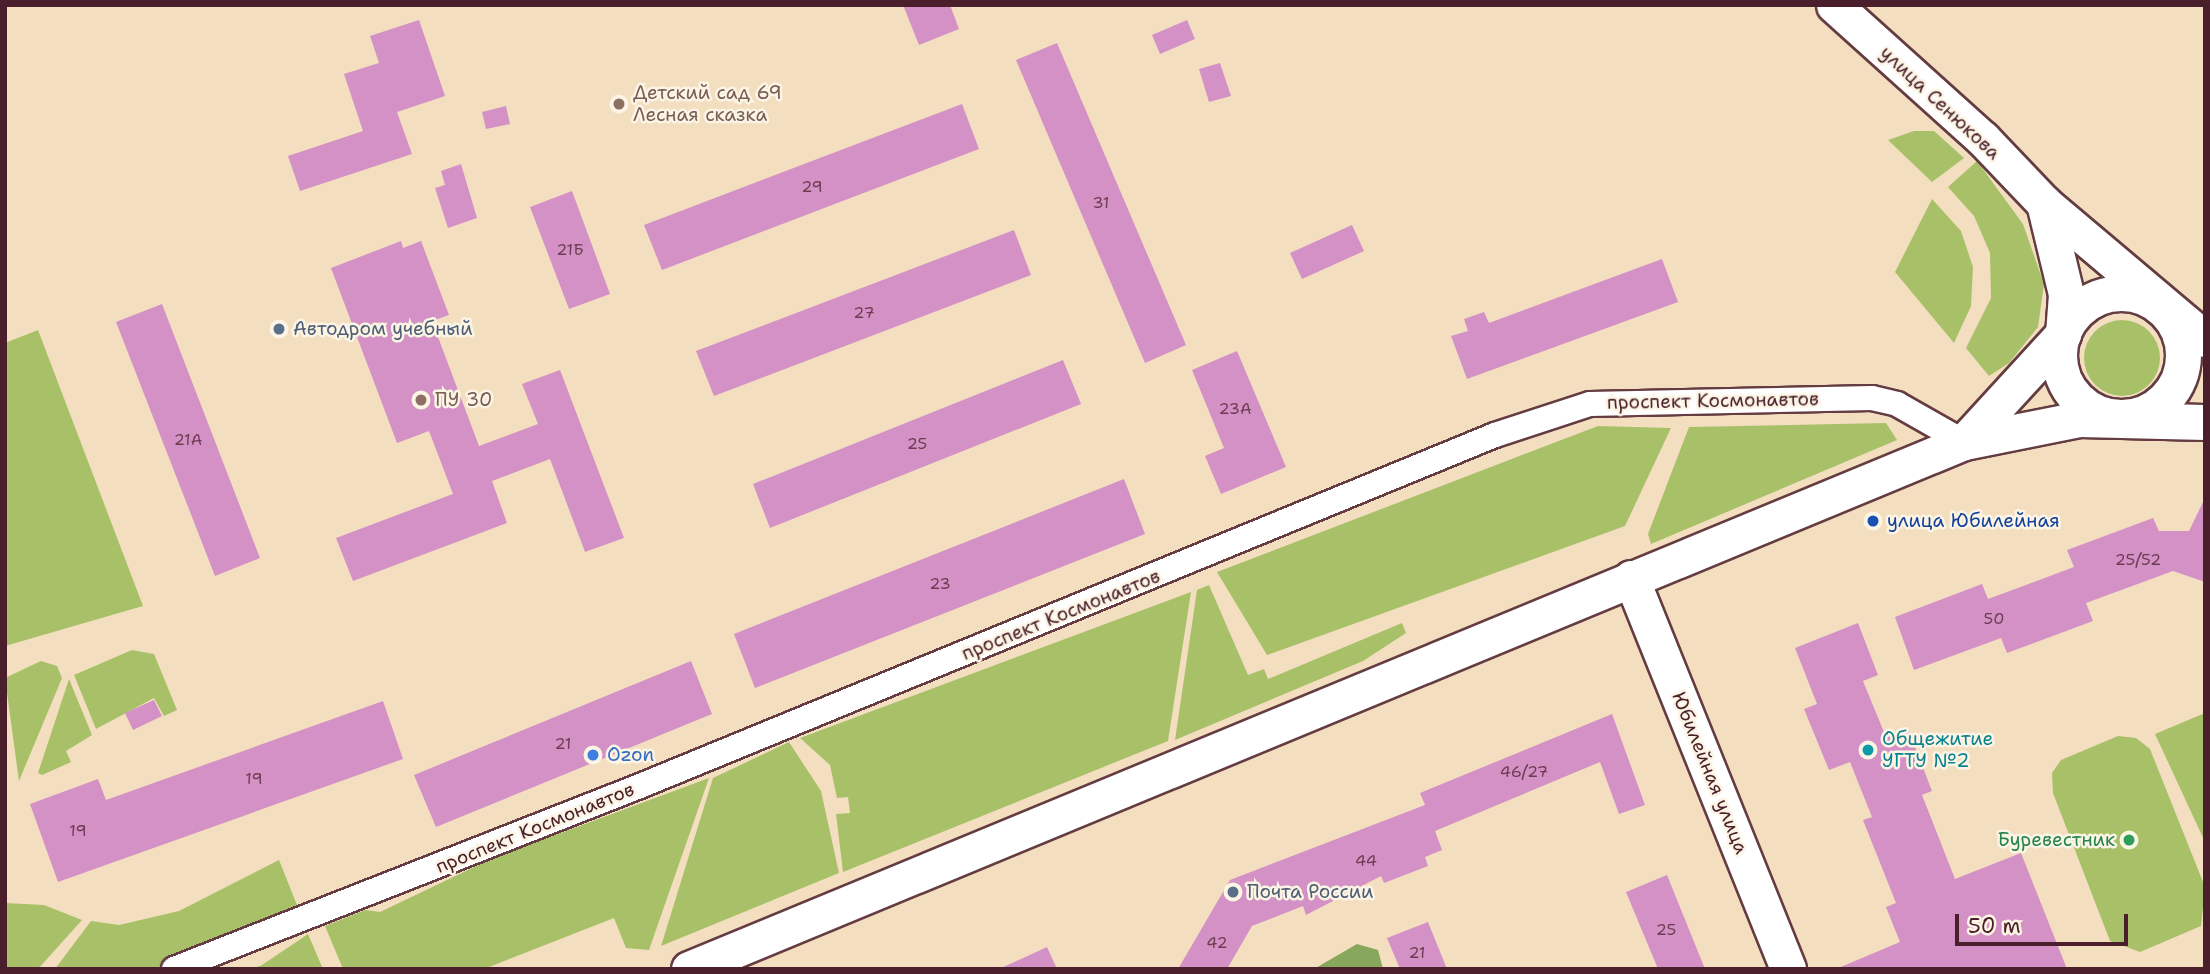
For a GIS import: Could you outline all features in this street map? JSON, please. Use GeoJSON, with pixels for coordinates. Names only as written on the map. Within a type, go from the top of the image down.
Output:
{"type":"FeatureCollection","features":[{"type":"Feature","properties":{"kind":"main road","name":"улица Сенюкова"},"geometry":{"type":"LineString","coordinates":[[1834,5],[1983,139],[2043,203],[2159,304],[2205,339]]}},
{"type":"Feature","properties":{"kind":"main road","name":"улица Сенюкова"},"geometry":{"type":"LineString","coordinates":[[2043,203],[2066,294],[2059,363],[2066,383],[2078,400],[2117,417],[2205,422]]}},
{"type":"Feature","properties":{"kind":"main road","name":"улица Сенюкова"},"geometry":{"type":"LineString","coordinates":[[2063,334],[2082,306],[2101,296],[2122,292],[2159,304],[2182,337],[2180,377],[2155,407],[2117,417]]}},
{"type":"Feature","properties":{"kind":"main road"},"geometry":{"type":"LineString","coordinates":[[1964,442],[2063,334]]}},
{"type":"Feature","properties":{"kind":"main road"},"geometry":{"type":"LineString","coordinates":[[689,969],[1964,442],[2117,417]]}},
{"type":"Feature","properties":{"kind":"main road","name":"Юбилейная улица"},"geometry":{"type":"LineString","coordinates":[[1631,578],[1788,969]]}},
{"type":"Feature","properties":{"kind":"street","name":"проспект Космонавтов"},"geometry":{"type":"LineString","coordinates":[[174,969],[640,786],[1496,435],[1590,404],[1872,398],[1897,404],[1964,442]]}},
{"type":"Feature","properties":{"kind":"green space"},"geometry":{"type":"Polygon","coordinates":[[[1914,131],[1934,131],[1964,158],[1932,182],[1888,140],[1914,131]]]}},
{"type":"Feature","properties":{"kind":"green space"},"geometry":{"type":"Polygon","coordinates":[[[1977,161],[2023,224],[2044,284],[2038,327],[2009,363],[1989,376],[1966,348],[1991,298],[1990,253],[1974,216],[1948,187],[1977,161]]]}},
{"type":"Feature","properties":{"kind":"green space"},"geometry":{"type":"Polygon","coordinates":[[[1932,199],[1961,231],[1973,267],[1971,306],[1954,343],[1895,272],[1932,199]]]}},
{"type":"Feature","properties":{"kind":"green space"},"geometry":{"type":"Polygon","coordinates":[[[2122,320],[2137,323],[2149,331],[2157,343],[2160,358],[2157,373],[2149,385],[2137,393],[2122,396],[2107,393],[2095,385],[2087,373],[2084,358],[2087,343],[2095,331],[2107,323],[2122,320]]]}},
{"type":"Feature","properties":{"kind":"green space"},"geometry":{"type":"Polygon","coordinates":[[[38,330],[143,606],[5,646],[5,343],[38,330]]]}},
{"type":"Feature","properties":{"kind":"green space"},"geometry":{"type":"Polygon","coordinates":[[[1886,423],[1897,440],[1651,544],[1648,534],[1689,427],[1886,423]]]}},
{"type":"Feature","properties":{"kind":"green space"},"geometry":{"type":"Polygon","coordinates":[[[1598,426],[1671,428],[1625,526],[1267,655],[1217,572],[1598,426]]]}},
{"type":"Feature","properties":{"kind":"green space"},"geometry":{"type":"Polygon","coordinates":[[[1209,585],[1248,675],[1264,669],[1268,679],[1402,623],[1406,633],[1363,661],[1175,740],[1197,590],[1209,585]]]}},
{"type":"Feature","properties":{"kind":"green space"},"geometry":{"type":"Polygon","coordinates":[[[1191,592],[1168,741],[843,872],[836,814],[850,813],[848,797],[837,798],[830,765],[800,738],[1191,592]]]}},
{"type":"Feature","properties":{"kind":"green space"},"geometry":{"type":"Polygon","coordinates":[[[132,650],[154,654],[177,710],[164,716],[154,698],[96,729],[74,675],[132,650]]]}},
{"type":"Feature","properties":{"kind":"green space"},"geometry":{"type":"Polygon","coordinates":[[[41,661],[57,666],[62,678],[19,781],[5,678],[41,661]]]}},
{"type":"Feature","properties":{"kind":"green space"},"geometry":{"type":"Polygon","coordinates":[[[69,679],[92,735],[66,751],[71,762],[42,775],[38,773],[69,679]]]}},
{"type":"Feature","properties":{"kind":"green space"},"geometry":{"type":"Polygon","coordinates":[[[2205,713],[2205,842],[2155,734],[2205,713]]]}},
{"type":"Feature","properties":{"kind":"green space","name":"Буревестник"},"geometry":{"type":"Polygon","coordinates":[[[2118,736],[2136,738],[2150,749],[2205,887],[2201,926],[2140,952],[2110,941],[2053,793],[2052,773],[2061,760],[2118,736]]]}},
{"type":"Feature","properties":{"kind":"green space"},"geometry":{"type":"Polygon","coordinates":[[[789,742],[821,791],[839,873],[661,946],[713,778],[789,742]]]}},
{"type":"Feature","properties":{"kind":"green space"},"geometry":{"type":"Polygon","coordinates":[[[709,778],[649,950],[626,948],[614,918],[484,969],[343,969],[325,926],[365,910],[380,912],[493,858],[709,778]]]}},
{"type":"Feature","properties":{"kind":"green space"},"geometry":{"type":"Polygon","coordinates":[[[279,860],[299,910],[153,969],[55,969],[91,921],[119,925],[179,911],[279,860]]]}},
{"type":"Feature","properties":{"kind":"green space"},"geometry":{"type":"Polygon","coordinates":[[[5,903],[44,905],[82,920],[38,969],[5,969],[5,903]]]}},
{"type":"Feature","properties":{"kind":"green space"},"geometry":{"type":"Polygon","coordinates":[[[308,934],[323,969],[252,969],[262,965],[308,934]]]}},
{"type":"Feature","properties":{"kind":"green space"},"geometry":{"type":"Polygon","coordinates":[[[1357,944],[1378,950],[1383,969],[1314,969],[1357,944]]]}},
{"type":"Feature","properties":{"kind":"building"},"geometry":{"type":"Polygon","coordinates":[[[903,5],[950,5],[959,29],[919,45],[903,5]]]}},
{"type":"Feature","properties":{"kind":"building"},"geometry":{"type":"Polygon","coordinates":[[[419,20],[445,96],[397,112],[412,154],[300,191],[288,156],[363,131],[344,74],[379,63],[370,36],[419,20]]]}},
{"type":"Feature","properties":{"kind":"building"},"geometry":{"type":"Polygon","coordinates":[[[1187,20],[1195,39],[1160,54],[1152,35],[1187,20]]]}},
{"type":"Feature","properties":{"kind":"building"},"geometry":{"type":"Polygon","coordinates":[[[1057,43],[1186,345],[1145,363],[1016,60],[1057,43]]]}},
{"type":"Feature","properties":{"kind":"building"},"geometry":{"type":"Polygon","coordinates":[[[1220,63],[1231,96],[1209,102],[1199,69],[1220,63]]]}},
{"type":"Feature","properties":{"kind":"building"},"geometry":{"type":"Polygon","coordinates":[[[962,104],[979,149],[662,270],[644,225],[962,104]]]}},
{"type":"Feature","properties":{"kind":"building"},"geometry":{"type":"Polygon","coordinates":[[[506,106],[510,124],[486,129],[482,112],[506,106]]]}},
{"type":"Feature","properties":{"kind":"building"},"geometry":{"type":"Polygon","coordinates":[[[461,164],[477,218],[448,228],[435,188],[445,185],[441,171],[461,164]]]}},
{"type":"Feature","properties":{"kind":"building"},"geometry":{"type":"Polygon","coordinates":[[[572,191],[610,294],[569,309],[530,207],[572,191]]]}},
{"type":"Feature","properties":{"kind":"building"},"geometry":{"type":"Polygon","coordinates":[[[1352,225],[1364,251],[1302,279],[1290,253],[1352,225]]]}},
{"type":"Feature","properties":{"kind":"building"},"geometry":{"type":"Polygon","coordinates":[[[1014,230],[1031,275],[714,396],[696,351],[1014,230]]]}},
{"type":"Feature","properties":{"kind":"building","name":"ПУ 30"},"geometry":{"type":"Polygon","coordinates":[[[401,241],[403,248],[421,241],[449,315],[432,321],[479,446],[538,424],[522,384],[560,370],[624,538],[585,552],[550,459],[492,481],[507,523],[353,581],[336,538],[453,494],[429,431],[397,443],[331,268],[401,241]]]}},
{"type":"Feature","properties":{"kind":"building"},"geometry":{"type":"Polygon","coordinates":[[[1662,259],[1678,302],[1467,379],[1451,336],[1468,331],[1464,319],[1484,312],[1489,323],[1662,259]]]}},
{"type":"Feature","properties":{"kind":"building"},"geometry":{"type":"Polygon","coordinates":[[[162,304],[260,558],[215,576],[116,322],[162,304]]]}},
{"type":"Feature","properties":{"kind":"building"},"geometry":{"type":"Polygon","coordinates":[[[1237,351],[1286,467],[1221,494],[1205,456],[1224,448],[1192,370],[1237,351]]]}},
{"type":"Feature","properties":{"kind":"building"},"geometry":{"type":"Polygon","coordinates":[[[1063,360],[1081,404],[770,528],[753,484],[1063,360]]]}},
{"type":"Feature","properties":{"kind":"building"},"geometry":{"type":"Polygon","coordinates":[[[1124,479],[1145,534],[755,688],[734,634],[1124,479]]]}},
{"type":"Feature","properties":{"kind":"building"},"geometry":{"type":"Polygon","coordinates":[[[2205,498],[2205,582],[2173,571],[2086,603],[2093,621],[2007,653],[2001,638],[1914,670],[1895,617],[1982,584],[1988,599],[2074,567],[2067,550],[2153,518],[2159,531],[2189,531],[2205,498]]]}},
{"type":"Feature","properties":{"kind":"building"},"geometry":{"type":"Polygon","coordinates":[[[1858,623],[1878,675],[1863,681],[1886,737],[1908,729],[1932,791],[1922,795],[1955,879],[2021,853],[2067,969],[1836,969],[1900,942],[1886,907],[1896,903],[1863,820],[1872,817],[1850,762],[1829,770],[1804,709],[1817,704],[1795,648],[1858,623]]]}},
{"type":"Feature","properties":{"kind":"building"},"geometry":{"type":"Polygon","coordinates":[[[691,661],[712,714],[436,827],[414,775],[691,661]]]}},
{"type":"Feature","properties":{"kind":"building"},"geometry":{"type":"Polygon","coordinates":[[[154,700],[162,716],[133,730],[125,713],[154,700]]]}},
{"type":"Feature","properties":{"kind":"building"},"geometry":{"type":"Polygon","coordinates":[[[383,701],[403,759],[58,882],[30,804],[98,779],[106,800],[383,701]]]}},
{"type":"Feature","properties":{"kind":"building"},"geometry":{"type":"Polygon","coordinates":[[[1612,714],[1645,805],[1619,814],[1600,762],[1435,831],[1442,850],[1425,857],[1428,866],[1384,883],[1381,876],[1306,915],[1303,906],[1252,926],[1227,969],[1178,969],[1230,880],[1425,805],[1420,793],[1612,714]]]}},
{"type":"Feature","properties":{"kind":"building"},"geometry":{"type":"Polygon","coordinates":[[[1667,875],[1705,969],[1658,969],[1626,892],[1667,875]]]}},
{"type":"Feature","properties":{"kind":"building"},"geometry":{"type":"Polygon","coordinates":[[[1428,922],[1447,969],[1400,969],[1387,938],[1428,922]]]}},
{"type":"Feature","properties":{"kind":"building"},"geometry":{"type":"Polygon","coordinates":[[[1047,947],[1057,969],[999,969],[1047,947]]]}},
{"type":"Feature","properties":{"kind":"place","name":"Детский сад 69 Лесная сказка"},"geometry":{"type":"Point","coordinates":[619,104]}},
{"type":"Feature","properties":{"kind":"place","name":"Автодром учебный"},"geometry":{"type":"Point","coordinates":[279,329]}},
{"type":"Feature","properties":{"kind":"place","name":"ПУ 30"},"geometry":{"type":"Point","coordinates":[421,400]}},
{"type":"Feature","properties":{"kind":"place","name":"улица Юбилейная"},"geometry":{"type":"Point","coordinates":[1873,521]}},
{"type":"Feature","properties":{"kind":"place","name":"Общежитие УГТУ №2"},"geometry":{"type":"Point","coordinates":[1868,750]}},
{"type":"Feature","properties":{"kind":"place","name":"Ozon"},"geometry":{"type":"Point","coordinates":[593,755]}},
{"type":"Feature","properties":{"kind":"place","name":"Буревестник"},"geometry":{"type":"Point","coordinates":[2129,840]}},
{"type":"Feature","properties":{"kind":"place","name":"Почта России"},"geometry":{"type":"Point","coordinates":[1233,892]}}]}
